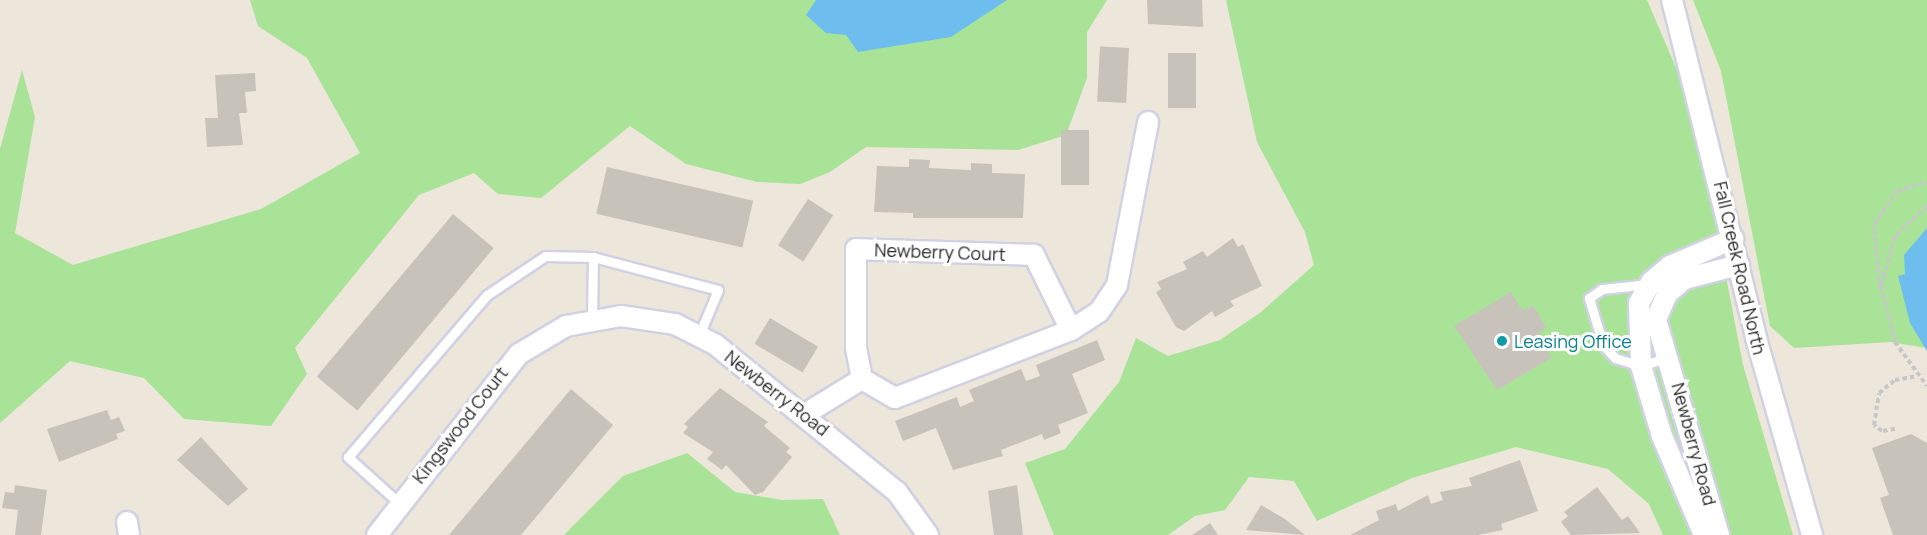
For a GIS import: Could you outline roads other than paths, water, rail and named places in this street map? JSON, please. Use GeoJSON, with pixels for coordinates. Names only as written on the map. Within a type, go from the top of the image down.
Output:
{"type":"FeatureCollection","features":[{"type":"Feature","properties":{"kind":"street","name":"Fall Creek Road North"},"geometry":{"type":"LineString","coordinates":[[1672,0],[1739,265],[1812,535]]}},
{"type":"Feature","properties":{"kind":"street"},"geometry":{"type":"LineString","coordinates":[[805,414],[862,379],[895,399],[1071,330],[1099,312],[1117,285],[1148,122]]}},
{"type":"Feature","properties":{"kind":"street","name":"Newberry Road"},"geometry":{"type":"LineString","coordinates":[[1704,535],[1662,436],[1641,366],[1639,303],[1650,284],[1670,266],[1733,239]]}},
{"type":"Feature","properties":{"kind":"street","name":"Newberry Court"},"geometry":{"type":"LineString","coordinates":[[862,379],[855,348],[856,249],[1034,255],[1071,330]]}},
{"type":"Feature","properties":{"kind":"street","name":"Newberry Road"},"geometry":{"type":"LineString","coordinates":[[1719,535],[1684,400],[1666,358],[1656,319],[1667,294],[1684,279],[1739,265]]}},
{"type":"Feature","properties":{"kind":"street","name":"Newberry Road"},"geometry":{"type":"LineString","coordinates":[[592,319],[648,318],[699,335],[805,414],[897,492],[928,535]]}},
{"type":"Feature","properties":{"kind":"street","name":"Kingswood Court"},"geometry":{"type":"LineString","coordinates":[[377,535],[399,503],[512,360],[549,333],[592,319]]}},
{"type":"Feature","properties":{"kind":"lane"},"geometry":{"type":"LineString","coordinates":[[399,503],[348,457],[487,296],[545,256],[593,257],[718,290],[699,335]]}},
{"type":"Feature","properties":{"kind":"lane"},"geometry":{"type":"LineString","coordinates":[[592,319],[593,257]]}},
{"type":"Feature","properties":{"kind":"lane"},"geometry":{"type":"LineString","coordinates":[[1650,284],[1602,289],[1589,298],[1603,345],[1615,358],[1641,366],[1666,358]]}},
{"type":"Feature","properties":{"kind":"water"},"geometry":{"type":"Polygon","coordinates":[[[816,0],[1007,0],[951,37],[858,52],[846,35],[826,33],[806,15],[816,0]]]}},
{"type":"Feature","properties":{"kind":"water"},"geometry":{"type":"Polygon","coordinates":[[[1927,228],[1927,351],[1910,323],[1898,276],[1905,274],[1904,255],[1927,228]]]}},
{"type":"Feature","properties":{"kind":"place","name":"Leasing Office"},"geometry":{"type":"Point","coordinates":[1502,341]}}]}
